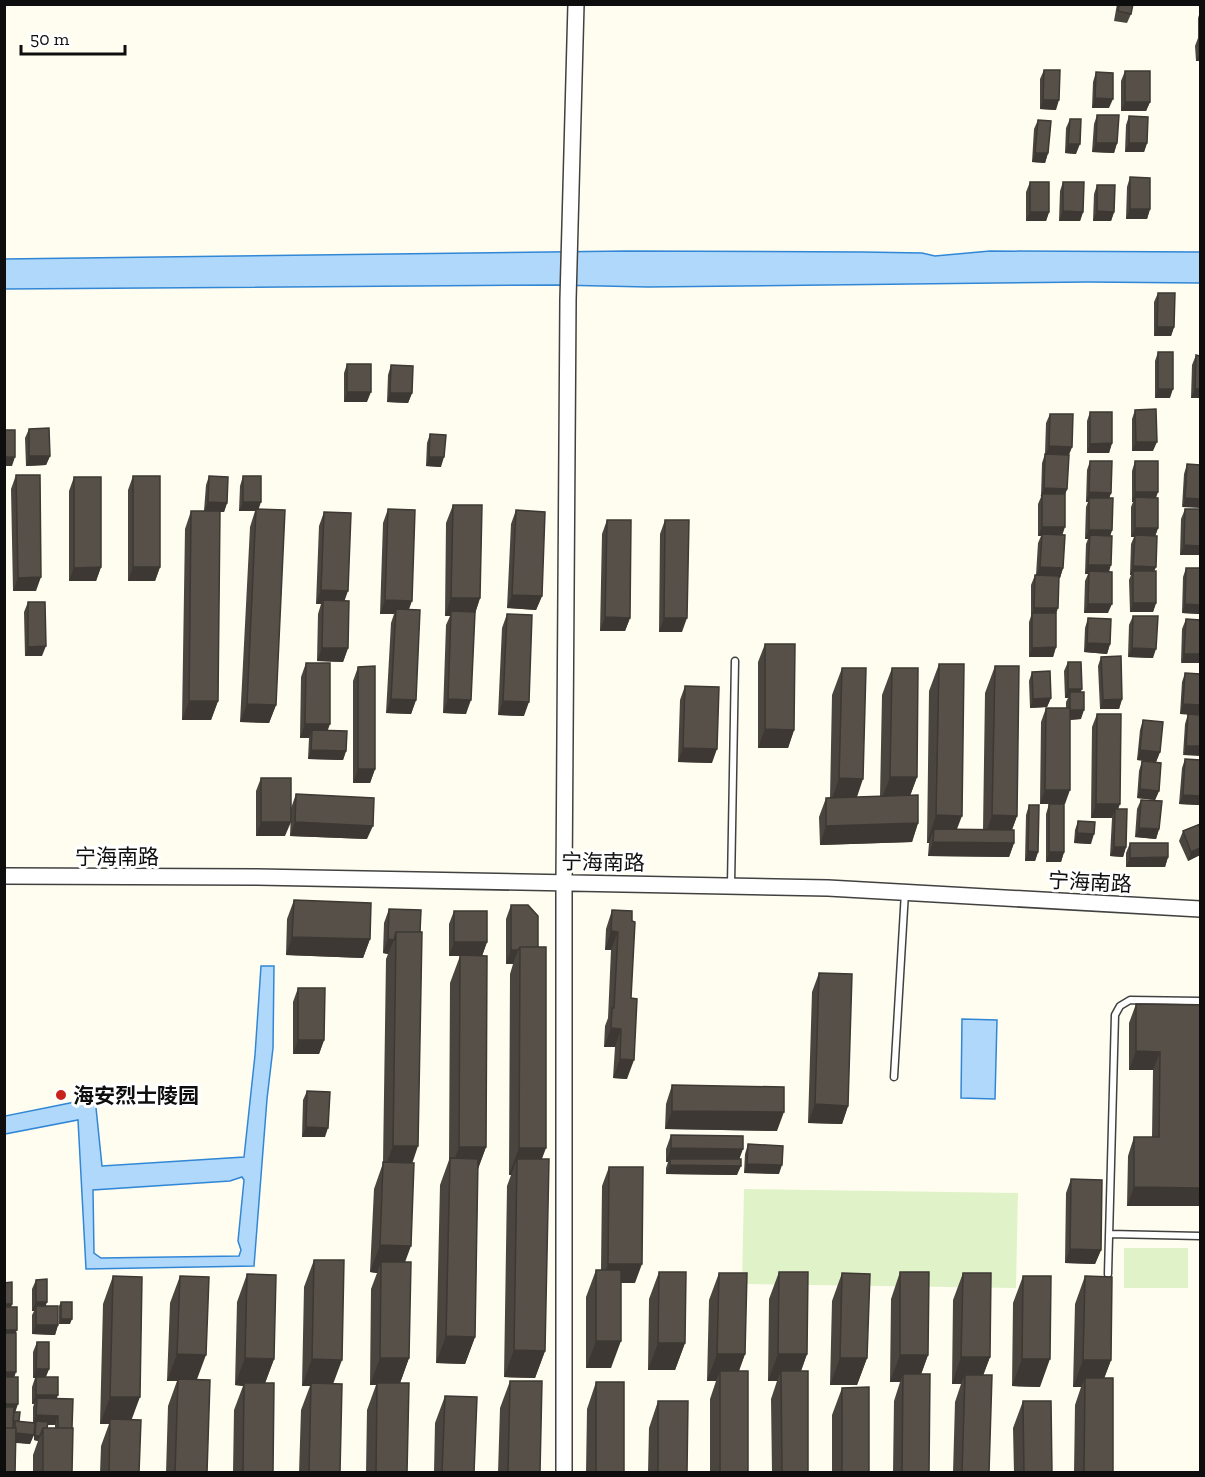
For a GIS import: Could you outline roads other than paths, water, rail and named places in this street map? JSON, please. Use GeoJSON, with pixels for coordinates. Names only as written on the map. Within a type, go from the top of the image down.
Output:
{"type":"FeatureCollection","features":[{"type":"Feature","properties":{"kind":"street"},"geometry":{"type":"LineString","coordinates":[[564,1473],[564,883],[568,293],[576,4]]}},
{"type":"Feature","properties":{"kind":"street","name":"宁海南路"},"geometry":{"type":"LineString","coordinates":[[4,876],[246,877],[828,888],[1200,909]]}},
{"type":"Feature","properties":{"kind":"lane"},"geometry":{"type":"LineString","coordinates":[[731,886],[735,661]]}},
{"type":"Feature","properties":{"kind":"lane"},"geometry":{"type":"LineString","coordinates":[[894,1077],[905,892]]}},
{"type":"Feature","properties":{"kind":"lane"},"geometry":{"type":"LineString","coordinates":[[1108,1274],[1115,1015],[1120,1006],[1131,1000],[1200,1001]]}},
{"type":"Feature","properties":{"kind":"lane"},"geometry":{"type":"LineString","coordinates":[[1109,1234],[1200,1236]]}},
{"type":"Feature","properties":{"kind":"water"},"geometry":{"type":"Polygon","coordinates":[[[627,251],[863,252],[922,253],[935,256],[990,251],[1200,252],[1200,283],[5,289],[4,259],[627,251]]]}},
{"type":"Feature","properties":{"kind":"water"},"geometry":{"type":"Polygon","coordinates":[[[261,966],[274,966],[273,1048],[254,1266],[86,1269],[78,1120],[5,1134],[5,1116],[95,1098],[102,1166],[244,1157],[255,1055],[261,966]],[[242,1177],[230,1181],[93,1190],[94,1253],[101,1258],[239,1256],[241,1250],[238,1241],[244,1180],[242,1177]]]}},
{"type":"Feature","properties":{"kind":"water"},"geometry":{"type":"Polygon","coordinates":[[[962,1019],[997,1020],[995,1099],[961,1098],[962,1019]]]}},
{"type":"Feature","properties":{"kind":"place","name":"海安烈士陵园"},"geometry":{"type":"Point","coordinates":[61,1095]}}]}
